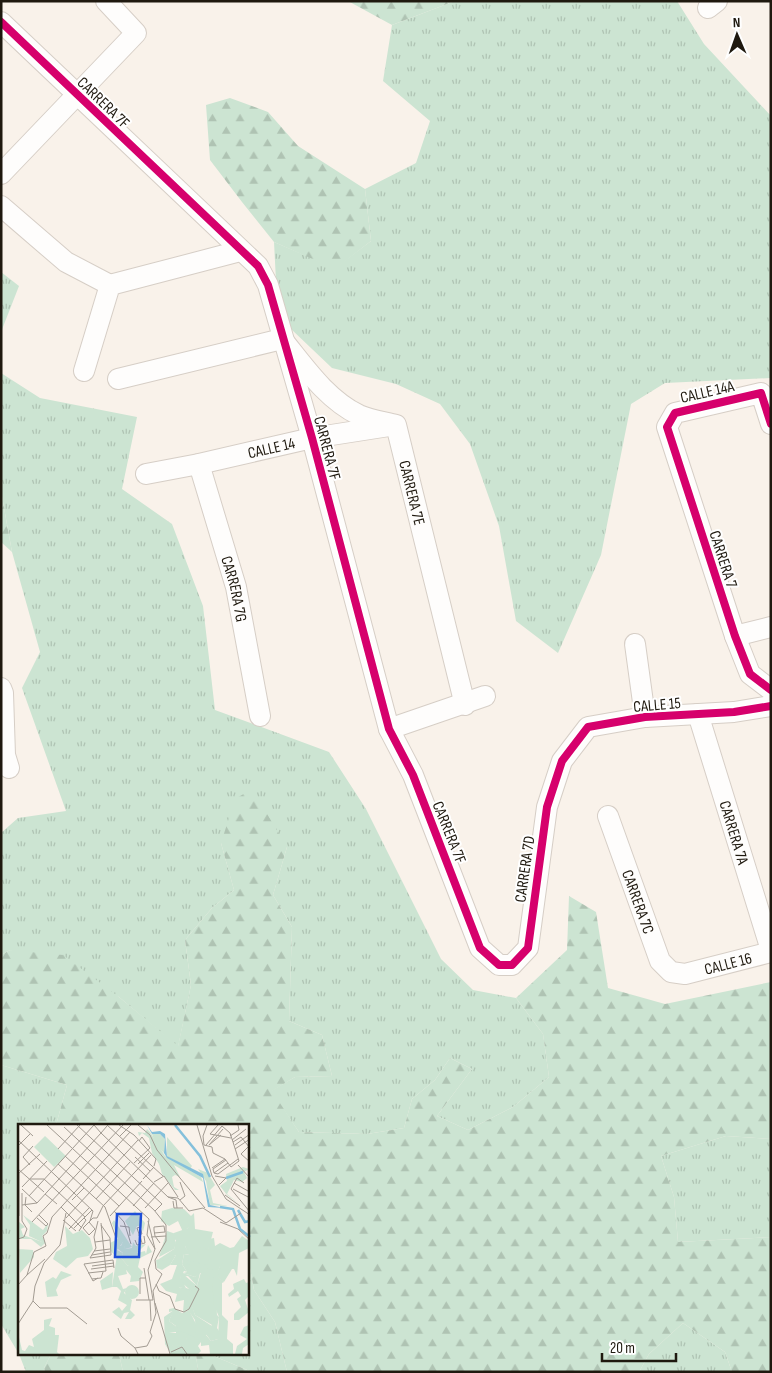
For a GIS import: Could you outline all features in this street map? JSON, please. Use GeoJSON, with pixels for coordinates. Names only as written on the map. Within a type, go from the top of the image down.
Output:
{"type":"FeatureCollection","features":[{"type":"Feature","properties":{"kind":"street"},"geometry":{"type":"LineString","coordinates":[[1,174],[76,94],[136,34],[106,1]]}},
{"type":"Feature","properties":{"kind":"street","name":"CARRERA 7F"},"geometry":{"type":"LineString","coordinates":[[1,22],[240,251],[258,266],[268,285],[312,438],[389,729],[413,775],[480,948],[500,965]]}},
{"type":"Feature","properties":{"kind":"street"},"geometry":{"type":"LineString","coordinates":[[1,206],[66,262],[110,285],[240,251]]}},
{"type":"Feature","properties":{"kind":"street"},"geometry":{"type":"LineString","coordinates":[[84,370],[110,285]]}},
{"type":"Feature","properties":{"kind":"street"},"geometry":{"type":"LineString","coordinates":[[118,379],[282,339],[314,378],[336,399],[359,415],[396,425]]}},
{"type":"Feature","properties":{"kind":"street","name":"CALLE 14A"},"geometry":{"type":"LineString","coordinates":[[667,427],[675,413],[761,393],[771,424]]}},
{"type":"Feature","properties":{"kind":"street","name":"CALLE 14"},"geometry":{"type":"LineString","coordinates":[[146,474],[312,438],[396,425]]}},
{"type":"Feature","properties":{"kind":"street","name":"CARRERA 7E"},"geometry":{"type":"LineString","coordinates":[[396,425],[465,705]]}},
{"type":"Feature","properties":{"kind":"street","name":"CARRERA 7"},"geometry":{"type":"LineString","coordinates":[[667,427],[735,636],[750,674],[771,690]]}},
{"type":"Feature","properties":{"kind":"street","name":"CARRERA 7G"},"geometry":{"type":"LineString","coordinates":[[199,464],[236,587],[260,716]]}},
{"type":"Feature","properties":{"kind":"street"},"geometry":{"type":"LineString","coordinates":[[735,636],[771,627]]}},
{"type":"Feature","properties":{"kind":"street"},"geometry":{"type":"LineString","coordinates":[[635,644],[645,717]]}},
{"type":"Feature","properties":{"kind":"street"},"geometry":{"type":"LineString","coordinates":[[1,688],[4,693],[5,755],[9,768]]}},
{"type":"Feature","properties":{"kind":"street"},"geometry":{"type":"LineString","coordinates":[[389,729],[465,705],[485,696]]}},
{"type":"Feature","properties":{"kind":"street","name":"CALLE 15"},"geometry":{"type":"LineString","coordinates":[[562,761],[588,727],[645,717],[734,712],[771,706]]}},
{"type":"Feature","properties":{"kind":"street","name":"CARRERA 7A"},"geometry":{"type":"LineString","coordinates":[[698,714],[771,951]]}},
{"type":"Feature","properties":{"kind":"street","name":"CARRERA 7D"},"geometry":{"type":"LineString","coordinates":[[500,965],[512,965],[528,948],[547,807],[562,761]]}},
{"type":"Feature","properties":{"kind":"street","name":"CARRERA 7C"},"geometry":{"type":"LineString","coordinates":[[608,816],[660,961],[671,972],[685,974]]}},
{"type":"Feature","properties":{"kind":"street","name":"CALLE 16"},"geometry":{"type":"LineString","coordinates":[[685,974],[771,951]]}},
{"type":"Feature","properties":{"kind":"green space"},"geometry":{"type":"Polygon","coordinates":[[[348,1],[455,1],[392,25],[348,1]]]}},
{"type":"Feature","properties":{"kind":"green space"},"geometry":{"type":"Polygon","coordinates":[[[455,1],[677,1],[704,44],[771,116],[771,378],[665,383],[631,404],[601,555],[558,653],[516,621],[499,526],[470,444],[440,404],[396,384],[332,368],[291,329],[276,281],[274,242],[335,268],[371,241],[365,189],[416,163],[430,121],[383,81],[392,25],[455,1]]]}},
{"type":"Feature","properties":{"kind":"green space"},"geometry":{"type":"Polygon","coordinates":[[[230,98],[268,112],[298,146],[365,189],[371,241],[335,269],[274,242],[210,160],[206,105],[230,98]]]}},
{"type":"Feature","properties":{"kind":"green space"},"geometry":{"type":"Polygon","coordinates":[[[1,272],[19,286],[1,332],[1,272]]]}},
{"type":"Feature","properties":{"kind":"green space"},"geometry":{"type":"Polygon","coordinates":[[[1,373],[40,398],[137,417],[122,489],[172,524],[203,606],[215,710],[329,752],[366,809],[441,959],[473,990],[516,998],[543,1034],[549,1077],[513,1107],[468,1130],[437,1116],[472,1069],[450,1058],[435,1080],[412,1099],[404,1128],[367,1134],[299,1132],[271,1091],[295,1077],[332,1076],[322,1035],[289,1021],[292,927],[273,895],[287,847],[221,843],[234,890],[212,908],[185,940],[191,985],[178,1047],[119,997],[10,950],[1,955],[1,833],[18,818],[66,811],[22,688],[40,652],[12,552],[1,491],[1,373]]]}},
{"type":"Feature","properties":{"kind":"green space"},"geometry":{"type":"Polygon","coordinates":[[[1,491],[12,552],[1,542],[1,491]]]}},
{"type":"Feature","properties":{"kind":"green space"},"geometry":{"type":"Polygon","coordinates":[[[252,789],[287,847],[273,895],[292,927],[289,1021],[322,1035],[332,1076],[295,1077],[272,1091],[299,1132],[367,1134],[404,1128],[412,1099],[435,1080],[450,1058],[472,1069],[437,1116],[468,1130],[513,1107],[549,1077],[543,1034],[516,998],[567,950],[569,896],[596,912],[608,988],[665,1004],[771,982],[771,1139],[726,1136],[661,1156],[674,1197],[678,1242],[771,1237],[771,1372],[732,1372],[725,1352],[683,1323],[649,1354],[639,1372],[287,1372],[275,1322],[254,1290],[249,1262],[249,1124],[56,1124],[67,1085],[1,1065],[1,955],[10,950],[63,955],[119,997],[178,1046],[191,985],[185,940],[212,908],[234,890],[221,843],[235,799],[252,789]]]}},
{"type":"Feature","properties":{"kind":"green space"},"geometry":{"type":"Polygon","coordinates":[[[1,1065],[67,1085],[56,1124],[18,1124],[18,1352],[1,1324],[1,1065]]]}},
{"type":"Feature","properties":{"kind":"green space"},"geometry":{"type":"Polygon","coordinates":[[[726,1136],[771,1139],[771,1237],[678,1242],[674,1197],[661,1156],[726,1136]]]}},
{"type":"Feature","properties":{"kind":"green space"},"geometry":{"type":"Polygon","coordinates":[[[249,1262],[254,1290],[275,1322],[287,1372],[252,1372],[214,1356],[249,1356],[249,1262]]]}},
{"type":"Feature","properties":{"kind":"green space"},"geometry":{"type":"Polygon","coordinates":[[[683,1323],[725,1352],[732,1372],[639,1372],[649,1354],[683,1323]]]}},
{"type":"Feature","properties":{"kind":"green space"},"geometry":{"type":"Polygon","coordinates":[[[20,1356],[50,1356],[44,1368],[45,1372],[26,1372],[20,1356]]]}},
{"type":"Feature","properties":{"kind":"green space"},"geometry":{"type":"Polygon","coordinates":[[[50,1356],[119,1356],[123,1372],[45,1372],[44,1368],[50,1356]]]}},
{"type":"Feature","properties":{"kind":"green space"},"geometry":{"type":"Polygon","coordinates":[[[119,1356],[196,1356],[198,1372],[123,1372],[119,1356]]]}},
{"type":"Feature","properties":{"kind":"green space"},"geometry":{"type":"Polygon","coordinates":[[[196,1356],[214,1356],[252,1372],[198,1372],[196,1356]]]}},
{"type":"Feature","properties":{"kind":"cycle path"},"geometry":{"type":"LineString","coordinates":[[1,22],[258,266],[268,285],[312,438],[389,729],[413,775],[480,948],[499,965],[512,965],[528,948],[547,807],[562,761],[588,727],[645,717],[734,712],[771,706]]}},
{"type":"Feature","properties":{"kind":"cycle path"},"geometry":{"type":"LineString","coordinates":[[771,424],[761,393],[675,413],[667,427],[735,636],[750,674],[771,690]]}}]}
